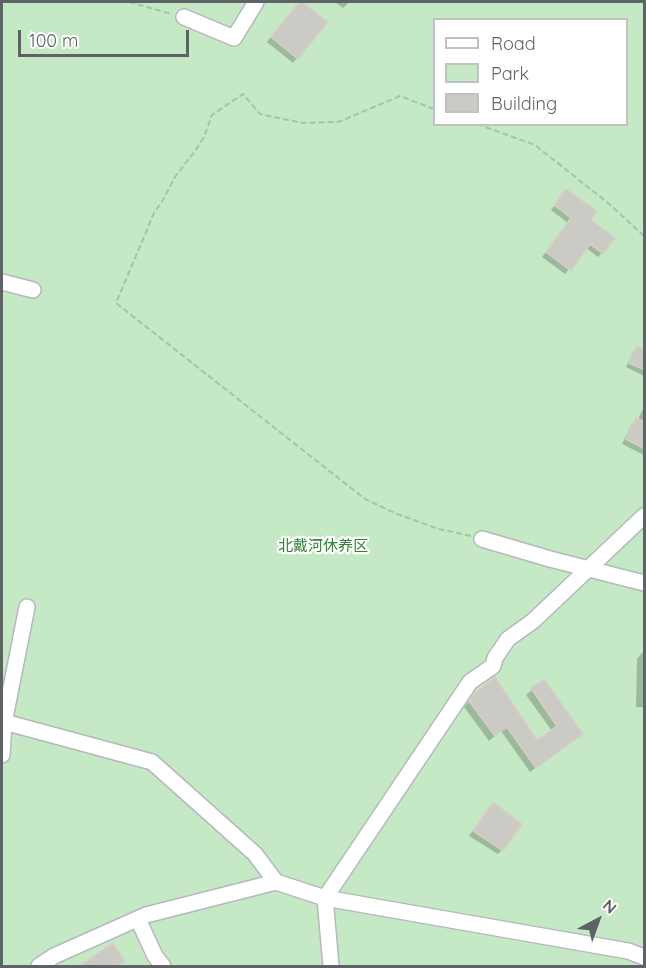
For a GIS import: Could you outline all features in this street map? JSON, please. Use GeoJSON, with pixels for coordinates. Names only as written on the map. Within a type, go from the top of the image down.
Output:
{"type":"FeatureCollection","features":[{"type":"Feature","properties":{"kind":"street"},"geometry":{"type":"LineString","coordinates":[[184,17],[234,38],[256,2]]}},
{"type":"Feature","properties":{"kind":"street"},"geometry":{"type":"LineString","coordinates":[[2,282],[33,290]]}},
{"type":"Feature","properties":{"kind":"street"},"geometry":{"type":"LineString","coordinates":[[331,966],[325,898],[470,682],[493,666],[495,658],[508,639],[533,621],[645,516]]}},
{"type":"Feature","properties":{"kind":"street"},"geometry":{"type":"LineString","coordinates":[[482,539],[645,583]]}},
{"type":"Feature","properties":{"kind":"street"},"geometry":{"type":"LineString","coordinates":[[2,755],[3,723],[27,607]]}},
{"type":"Feature","properties":{"kind":"street"},"geometry":{"type":"LineString","coordinates":[[3,723],[152,762],[255,854],[276,882]]}},
{"type":"Feature","properties":{"kind":"street"},"geometry":{"type":"LineString","coordinates":[[39,966],[54,956],[138,919],[276,882],[325,898],[628,951],[645,957]]}},
{"type":"Feature","properties":{"kind":"street"},"geometry":{"type":"LineString","coordinates":[[138,919],[155,956],[163,966]]}},
{"type":"Feature","properties":{"kind":"path"},"geometry":{"type":"LineString","coordinates":[[129,2],[184,17]]}},
{"type":"Feature","properties":{"kind":"path"},"geometry":{"type":"LineString","coordinates":[[433,108],[400,96],[338,122],[302,123],[260,114],[243,94],[213,115],[204,137],[175,177],[154,213],[116,303],[365,499],[381,508],[439,529],[482,539]]}},
{"type":"Feature","properties":{"kind":"path"},"geometry":{"type":"LineString","coordinates":[[483,126],[535,145],[608,203],[645,236]]}},
{"type":"Feature","properties":{"kind":"green space","name":"北戴河休养区"},"geometry":{"type":"Polygon","coordinates":[[[2,2],[644,2],[644,966],[2,966],[2,2]]]}},
{"type":"Feature","properties":{"kind":"building"},"geometry":{"type":"Polygon","coordinates":[[[299,2],[328,22],[298,59],[271,37],[299,2]]]}},
{"type":"Feature","properties":{"kind":"building"},"geometry":{"type":"Polygon","coordinates":[[[566,189],[597,211],[591,220],[615,238],[603,254],[590,244],[571,271],[546,252],[571,218],[554,205],[566,189]]]}},
{"type":"Feature","properties":{"kind":"building"},"geometry":{"type":"Polygon","coordinates":[[[637,346],[645,350],[645,370],[629,363],[637,346]]]}},
{"type":"Feature","properties":{"kind":"building"},"geometry":{"type":"Polygon","coordinates":[[[636,418],[645,422],[645,449],[626,439],[636,418]]]}},
{"type":"Feature","properties":{"kind":"building"},"geometry":{"type":"Polygon","coordinates":[[[495,677],[537,740],[557,726],[531,688],[544,679],[583,734],[536,768],[507,727],[495,736],[469,701],[475,693],[495,677]]]}},
{"type":"Feature","properties":{"kind":"building"},"geometry":{"type":"Polygon","coordinates":[[[493,802],[522,824],[503,851],[473,831],[493,802]]]}},
{"type":"Feature","properties":{"kind":"building"},"geometry":{"type":"Polygon","coordinates":[[[113,943],[125,962],[118,966],[79,966],[113,943]]]}}]}
